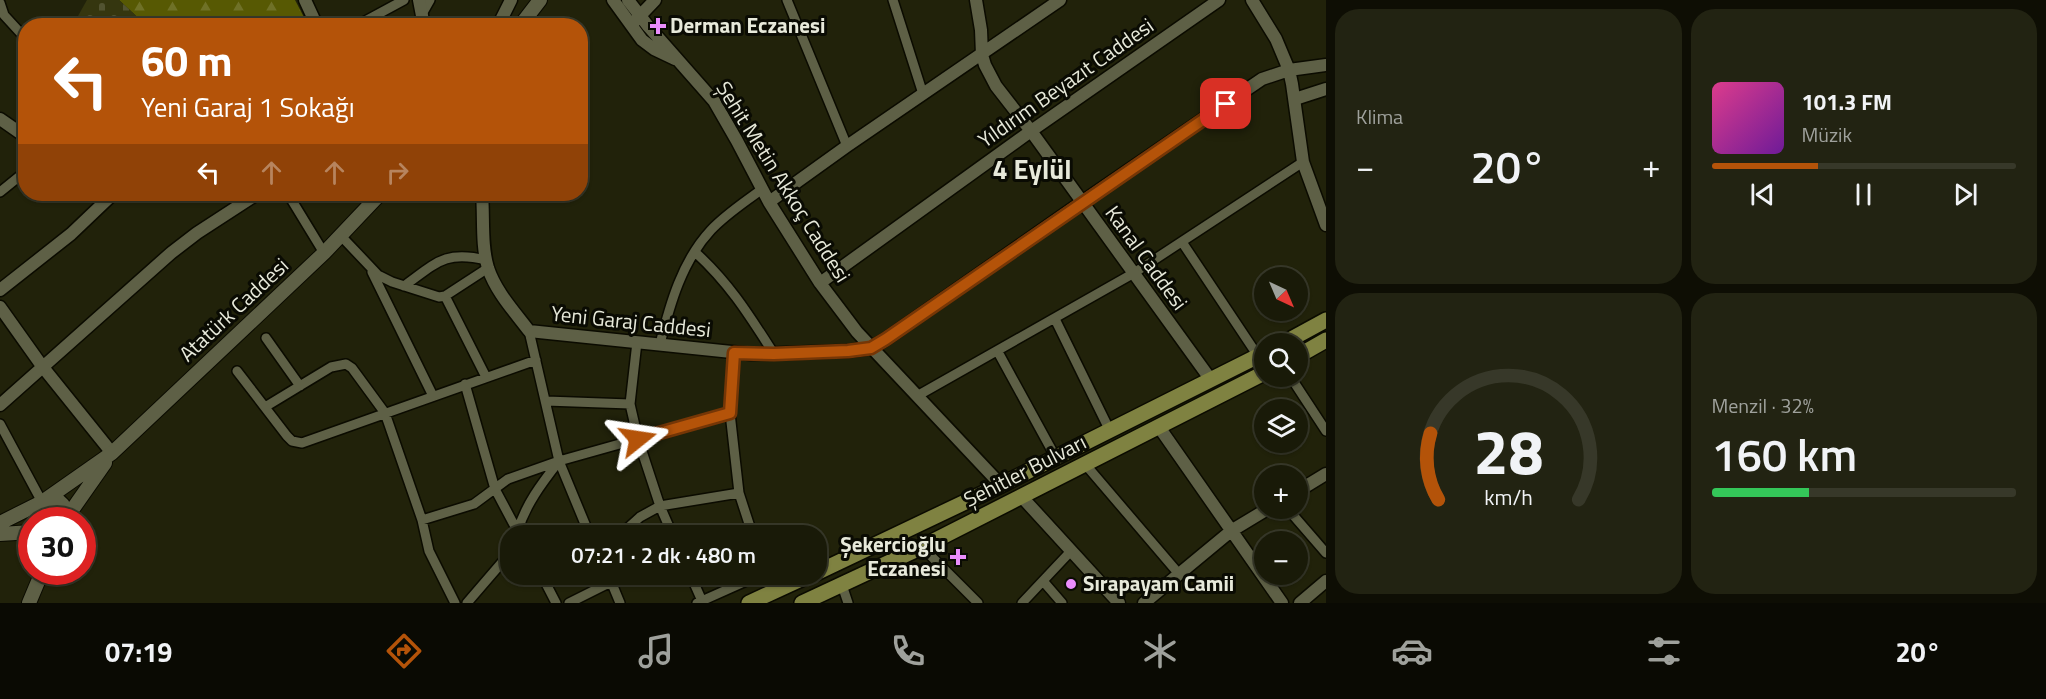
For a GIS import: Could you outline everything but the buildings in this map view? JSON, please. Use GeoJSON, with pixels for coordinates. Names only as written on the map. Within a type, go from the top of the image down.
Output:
{"type":"FeatureCollection","features":[{"type":"Feature","properties":{"kind":"main road"},"geometry":{"type":"LineString","coordinates":[[526,18],[540,0]]}},
{"type":"Feature","properties":{"kind":"main road","name":"Atatürk Caddesi"},"geometry":{"type":"LineString","coordinates":[[46,507],[112,453],[324,253],[374,201]]}},
{"type":"Feature","properties":{"kind":"main road"},"geometry":{"type":"LineString","coordinates":[[1302,333],[1326,320]]}},
{"type":"Feature","properties":{"kind":"main road"},"geometry":{"type":"LineString","coordinates":[[1308,350],[1326,340]]}},
{"type":"Feature","properties":{"kind":"main road","name":"Şehitler Bulvarı"},"geometry":{"type":"LineString","coordinates":[[827,568],[1001,485],[1254,358]]}},
{"type":"Feature","properties":{"kind":"main road","name":"Şehitler Bulvarı"},"geometry":{"type":"LineString","coordinates":[[802,603],[922,547],[1254,378]]}},
{"type":"Feature","properties":{"kind":"main road","name":"Atatürk Caddesi"},"geometry":{"type":"LineString","coordinates":[[74,507],[112,453]]}},
{"type":"Feature","properties":{"kind":"main road","name":"Atatürk Caddesi"},"geometry":{"type":"LineString","coordinates":[[45,507],[52,499],[61,503],[63,507]]}},
{"type":"Feature","properties":{"kind":"main road","name":"Atatürk Caddesi"},"geometry":{"type":"LineString","coordinates":[[0,523],[18,519]]}},
{"type":"Feature","properties":{"kind":"main road"},"geometry":{"type":"LineString","coordinates":[[0,534],[18,533]]}},
{"type":"Feature","properties":{"kind":"main road"},"geometry":{"type":"LineString","coordinates":[[30,600],[31,585]]}},
{"type":"Feature","properties":{"kind":"main road"},"geometry":{"type":"LineString","coordinates":[[30,600],[36,585]]}},
{"type":"Feature","properties":{"kind":"main road","name":"Şehitler Bulvarı"},"geometry":{"type":"LineString","coordinates":[[749,603],[790,585]]}},
{"type":"Feature","properties":{"kind":"street"},"geometry":{"type":"LineString","coordinates":[[305,0],[313,18]]}},
{"type":"Feature","properties":{"kind":"street"},"geometry":{"type":"LineString","coordinates":[[371,18],[404,0]]}},
{"type":"Feature","properties":{"kind":"street"},"geometry":{"type":"LineString","coordinates":[[419,0],[423,18]]}},
{"type":"Feature","properties":{"kind":"street"},"geometry":{"type":"LineString","coordinates":[[424,18],[430,0]]}},
{"type":"Feature","properties":{"kind":"street","name":"Şehit Metin Akkoç Caddesi"},"geometry":{"type":"LineString","coordinates":[[613,0],[676,59],[714,101],[769,202],[820,283],[857,332],[1001,485]]}},
{"type":"Feature","properties":{"kind":"street","name":"Şehit Metin Akkoç Caddesi"},"geometry":{"type":"LineString","coordinates":[[628,0],[636,20]]}},
{"type":"Feature","properties":{"kind":"street"},"geometry":{"type":"LineString","coordinates":[[636,20],[655,0]]}},
{"type":"Feature","properties":{"kind":"street"},"geometry":{"type":"LineString","coordinates":[[787,0],[847,146]]}},
{"type":"Feature","properties":{"kind":"street"},"geometry":{"type":"LineString","coordinates":[[893,0],[923,94]]}},
{"type":"Feature","properties":{"kind":"street","name":"Kanal Caddesi"},"geometry":{"type":"LineString","coordinates":[[976,0],[982,55],[996,86],[1031,130],[1211,380]]}},
{"type":"Feature","properties":{"kind":"street"},"geometry":{"type":"LineString","coordinates":[[769,202],[1060,0]]}},
{"type":"Feature","properties":{"kind":"street","name":"Yıldırım Beyazıt Caddesi"},"geometry":{"type":"LineString","coordinates":[[820,283],[1031,130],[1219,0]]}},
{"type":"Feature","properties":{"kind":"street"},"geometry":{"type":"LineString","coordinates":[[1252,0],[1276,39],[1288,70],[1295,99],[1303,162],[1326,225]]}},
{"type":"Feature","properties":{"kind":"street"},"geometry":{"type":"LineString","coordinates":[[0,3],[4,15],[18,30]]}},
{"type":"Feature","properties":{"kind":"street"},"geometry":{"type":"LineString","coordinates":[[502,18],[510,3],[520,18]]}},
{"type":"Feature","properties":{"kind":"street","name":"Yeni Garaj Caddesi"},"geometry":{"type":"LineString","coordinates":[[529,331],[734,353],[774,354],[871,348],[1262,79],[1288,70],[1326,65]]}},
{"type":"Feature","properties":{"kind":"street"},"geometry":{"type":"LineString","coordinates":[[1295,99],[1326,89]]}},
{"type":"Feature","properties":{"kind":"street"},"geometry":{"type":"LineString","coordinates":[[0,119],[18,131]]}},
{"type":"Feature","properties":{"kind":"street"},"geometry":{"type":"LineString","coordinates":[[917,396],[1134,273],[1303,162]]}},
{"type":"Feature","properties":{"kind":"street"},"geometry":{"type":"LineString","coordinates":[[0,192],[18,177]]}},
{"type":"Feature","properties":{"kind":"street"},"geometry":{"type":"LineString","coordinates":[[660,344],[671,300],[696,252],[712,228],[762,189]]}},
{"type":"Feature","properties":{"kind":"street"},"geometry":{"type":"LineString","coordinates":[[0,290],[70,234],[105,201]]}},
{"type":"Feature","properties":{"kind":"street"},"geometry":{"type":"LineString","coordinates":[[0,405],[171,253],[246,201]]}},
{"type":"Feature","properties":{"kind":"street"},"geometry":{"type":"LineString","coordinates":[[292,201],[324,253]]}},
{"type":"Feature","properties":{"kind":"street"},"geometry":{"type":"LineString","coordinates":[[482,201],[487,264],[498,290],[529,331],[559,460],[586,525]]}},
{"type":"Feature","properties":{"kind":"street"},"geometry":{"type":"LineString","coordinates":[[341,236],[371,270],[383,279],[434,297],[445,296],[487,264]]}},
{"type":"Feature","properties":{"kind":"street"},"geometry":{"type":"LineString","coordinates":[[1182,242],[1254,345]]}},
{"type":"Feature","properties":{"kind":"street"},"geometry":{"type":"LineString","coordinates":[[696,252],[732,290],[774,354]]}},
{"type":"Feature","properties":{"kind":"street"},"geometry":{"type":"LineString","coordinates":[[404,286],[434,264],[454,256],[463,255],[487,264]]}},
{"type":"Feature","properties":{"kind":"street"},"geometry":{"type":"LineString","coordinates":[[371,270],[433,396]]}},
{"type":"Feature","properties":{"kind":"street"},"geometry":{"type":"LineString","coordinates":[[445,296],[486,377]]}},
{"type":"Feature","properties":{"kind":"street"},"geometry":{"type":"LineString","coordinates":[[0,306],[42,366],[112,453]]}},
{"type":"Feature","properties":{"kind":"street"},"geometry":{"type":"LineString","coordinates":[[1055,319],[1110,431]]}},
{"type":"Feature","properties":{"kind":"street"},"geometry":{"type":"LineString","coordinates":[[266,338],[300,386]]}},
{"type":"Feature","properties":{"kind":"street"},"geometry":{"type":"LineString","coordinates":[[637,342],[630,404],[638,439],[668,525]]}},
{"type":"Feature","properties":{"kind":"street"},"geometry":{"type":"LineString","coordinates":[[998,352],[1056,458]]}},
{"type":"Feature","properties":{"kind":"street"},"geometry":{"type":"LineString","coordinates":[[734,353],[730,413],[739,493],[749,525]]}},
{"type":"Feature","properties":{"kind":"street"},"geometry":{"type":"LineString","coordinates":[[237,371],[287,436],[297,443],[302,443],[536,360]]}},
{"type":"Feature","properties":{"kind":"street"},"geometry":{"type":"LineString","coordinates":[[265,407],[331,367],[346,364],[357,374],[386,413],[422,520],[429,551],[455,603]]}},
{"type":"Feature","properties":{"kind":"street"},"geometry":{"type":"LineString","coordinates":[[465,384],[495,489],[513,525]]}},
{"type":"Feature","properties":{"kind":"street"},"geometry":{"type":"LineString","coordinates":[[1297,387],[1326,431]]}},
{"type":"Feature","properties":{"kind":"street"},"geometry":{"type":"LineString","coordinates":[[546,401],[630,404]]}},
{"type":"Feature","properties":{"kind":"street"},"geometry":{"type":"LineString","coordinates":[[422,520],[481,501],[508,479],[559,460],[730,413]]}},
{"type":"Feature","properties":{"kind":"street"},"geometry":{"type":"LineString","coordinates":[[0,424],[35,507]]}},
{"type":"Feature","properties":{"kind":"street"},"geometry":{"type":"LineString","coordinates":[[1159,427],[1282,603]]}},
{"type":"Feature","properties":{"kind":"street"},"geometry":{"type":"LineString","coordinates":[[520,525],[531,500],[559,460]]}},
{"type":"Feature","properties":{"kind":"street"},"geometry":{"type":"LineString","coordinates":[[1085,464],[1179,574]]}},
{"type":"Feature","properties":{"kind":"street"},"geometry":{"type":"LineString","coordinates":[[1308,486],[1326,474]]}},
{"type":"Feature","properties":{"kind":"street"},"geometry":{"type":"LineString","coordinates":[[631,525],[640,517],[660,506],[739,493]]}},
{"type":"Feature","properties":{"kind":"street"},"geometry":{"type":"LineString","coordinates":[[1021,496],[1119,603]]}},
{"type":"Feature","properties":{"kind":"street"},"geometry":{"type":"LineString","coordinates":[[1144,603],[1231,531],[1254,517]]}},
{"type":"Feature","properties":{"kind":"street"},"geometry":{"type":"LineString","coordinates":[[1297,519],[1326,553]]}},
{"type":"Feature","properties":{"kind":"street"},"geometry":{"type":"LineString","coordinates":[[922,547],[978,603]]}},
{"type":"Feature","properties":{"kind":"street"},"geometry":{"type":"LineString","coordinates":[[1023,603],[1071,551]]}},
{"type":"Feature","properties":{"kind":"street"},"geometry":{"type":"LineString","coordinates":[[467,603],[500,564]]}},
{"type":"Feature","properties":{"kind":"street"},"geometry":{"type":"LineString","coordinates":[[1043,581],[1062,603]]}},
{"type":"Feature","properties":{"kind":"street"},"geometry":{"type":"LineString","coordinates":[[1300,603],[1326,581]]}},
{"type":"Feature","properties":{"kind":"street"},"geometry":{"type":"LineString","coordinates":[[547,585],[556,603]]}},
{"type":"Feature","properties":{"kind":"street"},"geometry":{"type":"LineString","coordinates":[[569,603],[598,585]]}},
{"type":"Feature","properties":{"kind":"street"},"geometry":{"type":"LineString","coordinates":[[612,585],[620,603]]}},
{"type":"Feature","properties":{"kind":"street"},"geometry":{"type":"LineString","coordinates":[[694,585],[699,602],[738,585]]}},
{"type":"Feature","properties":{"kind":"street"},"geometry":{"type":"LineString","coordinates":[[769,585],[773,593]]}},
{"type":"Feature","properties":{"kind":"street"},"geometry":{"type":"LineString","coordinates":[[842,585],[848,603]]}},
{"type":"Feature","properties":{"kind":"green space"},"geometry":{"type":"Polygon","coordinates":[[[87,0],[119,0],[138,18],[77,18],[87,0]]]}},
{"type":"Feature","properties":{"kind":"green space"},"geometry":{"type":"Polygon","coordinates":[[[119,0],[295,0],[304,18],[138,18],[119,0]]]}},
{"type":"Feature","properties":{"kind":"place","name":"Derman Eczanesi"},"geometry":{"type":"Point","coordinates":[658,26]}},
{"type":"Feature","properties":{"kind":"place","name":"Şekercioğlu Eczanesi"},"geometry":{"type":"Point","coordinates":[958,557]}},
{"type":"Feature","properties":{"kind":"place","name":"Sırapayam Camii"},"geometry":{"type":"Point","coordinates":[1071,584]}},
{"type":"Feature","properties":{"kind":"district","name":"4 Eylül"},"geometry":{"type":"Point","coordinates":[1032,170]}},
{"type":"Feature","properties":{"kind":"route"},"geometry":{"type":"LineString","coordinates":[[638,439],[730,413],[734,353],[774,354],[871,348],[1226,104]]}}]}
